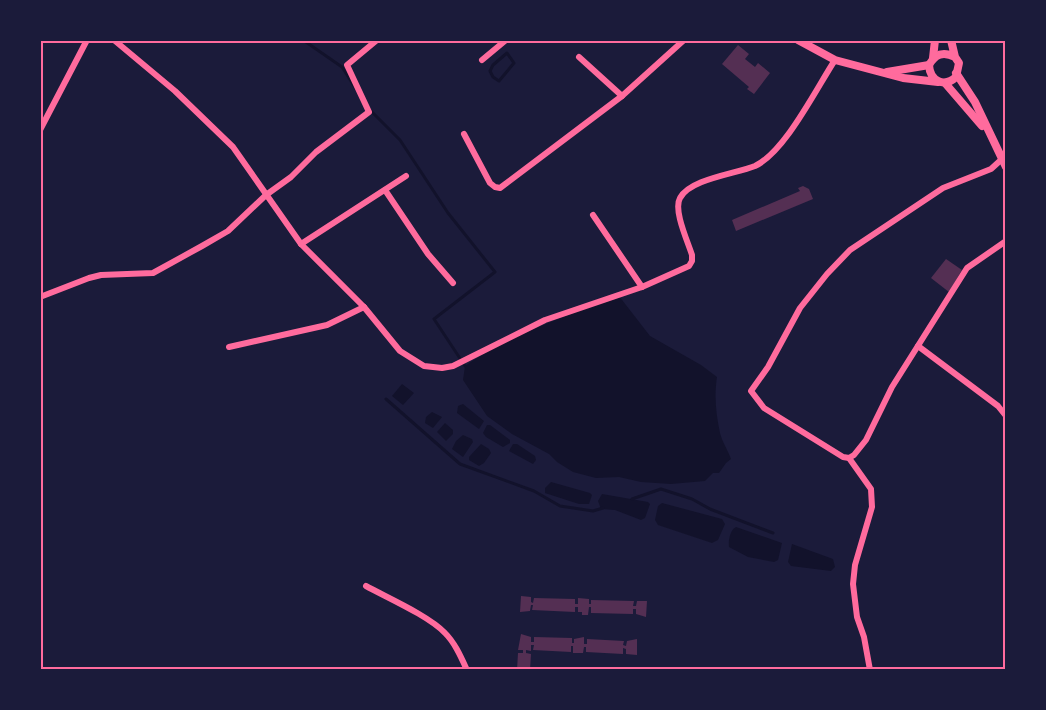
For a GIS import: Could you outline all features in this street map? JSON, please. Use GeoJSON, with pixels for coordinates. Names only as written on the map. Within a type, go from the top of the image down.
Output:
{"type":"FeatureCollection","features":[{"type":"Feature","properties":{"kind":"main road"},"geometry":{"type":"LineString","coordinates":[[798,40],[835,60],[922,81],[941,82],[951,82],[957,77],[959,63],[955,57],[951,40]]}},
{"type":"Feature","properties":{"kind":"main road"},"geometry":{"type":"LineString","coordinates":[[935,40],[930,72],[981,123],[1004,163]]}},
{"type":"Feature","properties":{"kind":"main road"},"geometry":{"type":"LineString","coordinates":[[884,73],[931,62],[940,53],[948,53],[955,57]]}},
{"type":"Feature","properties":{"kind":"main road"},"geometry":{"type":"LineString","coordinates":[[956,73],[975,102],[992,141]]}},
{"type":"Feature","properties":{"kind":"street"},"geometry":{"type":"LineString","coordinates":[[40,130],[87,40]]}},
{"type":"Feature","properties":{"kind":"street"},"geometry":{"type":"LineString","coordinates":[[114,40],[175,90],[233,147],[301,244],[364,307],[400,351],[415,362],[433,367],[453,366],[545,320],[642,287],[689,266],[692,255],[677,209],[677,203],[686,190],[756,165],[771,156],[783,142],[835,60]]}},
{"type":"Feature","properties":{"kind":"street"},"geometry":{"type":"LineString","coordinates":[[40,297],[89,278],[158,271],[228,231],[266,195],[291,177],[316,152],[369,112],[347,65],[377,40]]}},
{"type":"Feature","properties":{"kind":"street"},"geometry":{"type":"LineString","coordinates":[[482,60],[506,40]]}},
{"type":"Feature","properties":{"kind":"street"},"geometry":{"type":"LineString","coordinates":[[464,134],[490,183],[500,188],[622,96],[684,40]]}},
{"type":"Feature","properties":{"kind":"street"},"geometry":{"type":"LineString","coordinates":[[579,57],[622,96]]}},
{"type":"Feature","properties":{"kind":"street"},"geometry":{"type":"LineString","coordinates":[[1004,163],[943,188],[850,250],[800,308],[751,391],[764,408],[843,457],[849,458],[866,440],[892,387],[967,268],[1005,241]]}},
{"type":"Feature","properties":{"kind":"street"},"geometry":{"type":"LineString","coordinates":[[301,244],[406,176]]}},
{"type":"Feature","properties":{"kind":"street"},"geometry":{"type":"LineString","coordinates":[[385,190],[428,254],[453,283]]}},
{"type":"Feature","properties":{"kind":"street"},"geometry":{"type":"LineString","coordinates":[[593,215],[642,287]]}},
{"type":"Feature","properties":{"kind":"street"},"geometry":{"type":"LineString","coordinates":[[229,347],[327,325],[364,307]]}},
{"type":"Feature","properties":{"kind":"street"},"geometry":{"type":"LineString","coordinates":[[918,346],[998,406],[1005,416]]}},
{"type":"Feature","properties":{"kind":"street"},"geometry":{"type":"LineString","coordinates":[[849,458],[871,489],[872,507],[855,566],[853,584],[857,617],[864,637],[870,669]]}},
{"type":"Feature","properties":{"kind":"street"},"geometry":{"type":"LineString","coordinates":[[366,586],[443,630],[467,669]]}},
{"type":"Feature","properties":{"kind":"shaded area"},"geometry":{"type":"Polygon","coordinates":[[[619,296],[650,336],[701,365],[717,377],[716,398],[719,426],[722,440],[731,459],[719,473],[713,473],[705,481],[671,484],[641,482],[619,477],[596,478],[573,472],[549,454],[512,434],[487,416],[463,380],[465,366],[499,345],[545,324],[619,296]]]}},
{"type":"Feature","properties":{"kind":"shaded area"},"geometry":{"type":"Polygon","coordinates":[[[402,384],[414,393],[403,405],[392,396],[402,384]]]}},
{"type":"Feature","properties":{"kind":"shaded area"},"geometry":{"type":"Polygon","coordinates":[[[463,404],[484,421],[479,429],[457,413],[458,406],[463,404]]]}},
{"type":"Feature","properties":{"kind":"shaded area"},"geometry":{"type":"Polygon","coordinates":[[[432,412],[442,417],[433,428],[425,423],[426,417],[432,412]]]}},
{"type":"Feature","properties":{"kind":"shaded area"},"geometry":{"type":"Polygon","coordinates":[[[445,423],[453,430],[453,434],[446,441],[437,432],[445,423]]]}},
{"type":"Feature","properties":{"kind":"shaded area"},"geometry":{"type":"Polygon","coordinates":[[[487,425],[510,440],[510,443],[503,447],[486,437],[483,433],[487,425]]]}},
{"type":"Feature","properties":{"kind":"shaded area"},"geometry":{"type":"Polygon","coordinates":[[[463,435],[472,439],[473,442],[463,457],[452,449],[463,435]]]}},
{"type":"Feature","properties":{"kind":"shaded area"},"geometry":{"type":"Polygon","coordinates":[[[481,444],[491,453],[479,466],[469,460],[469,457],[481,444]]]}},
{"type":"Feature","properties":{"kind":"shaded area"},"geometry":{"type":"Polygon","coordinates":[[[513,444],[517,444],[535,456],[536,460],[533,464],[509,451],[513,444]]]}},
{"type":"Feature","properties":{"kind":"shaded area"},"geometry":{"type":"Polygon","coordinates":[[[551,482],[590,493],[592,495],[589,504],[579,504],[545,493],[545,488],[551,482]]]}},
{"type":"Feature","properties":{"kind":"shaded area"},"geometry":{"type":"Polygon","coordinates":[[[602,494],[648,502],[650,504],[645,518],[641,520],[615,510],[601,509],[598,501],[602,494]]]}},
{"type":"Feature","properties":{"kind":"shaded area"},"geometry":{"type":"Polygon","coordinates":[[[662,503],[722,519],[725,524],[718,540],[712,543],[658,525],[655,520],[658,506],[662,503]]]}},
{"type":"Feature","properties":{"kind":"shaded area"},"geometry":{"type":"Polygon","coordinates":[[[736,527],[782,543],[778,560],[774,562],[748,557],[729,547],[730,536],[736,527]]]}},
{"type":"Feature","properties":{"kind":"shaded area"},"geometry":{"type":"Polygon","coordinates":[[[792,544],[833,559],[835,567],[831,571],[791,566],[788,562],[792,544]]]}},
{"type":"Feature","properties":{"kind":"building"},"geometry":{"type":"Polygon","coordinates":[[[738,45],[749,54],[745,59],[755,67],[758,63],[770,73],[754,94],[722,64],[738,45]]]}},
{"type":"Feature","properties":{"kind":"building"},"geometry":{"type":"Polygon","coordinates":[[[803,186],[809,189],[813,199],[736,231],[732,220],[800,191],[798,188],[803,186]]]}},
{"type":"Feature","properties":{"kind":"building"},"geometry":{"type":"Polygon","coordinates":[[[946,259],[962,270],[949,292],[931,278],[946,259]]]}},
{"type":"Feature","properties":{"kind":"building"},"geometry":{"type":"Polygon","coordinates":[[[521,596],[531,597],[533,603],[534,598],[575,599],[575,604],[578,604],[578,598],[589,599],[589,604],[591,600],[634,601],[633,606],[636,606],[637,601],[647,601],[646,617],[636,614],[636,609],[633,609],[633,614],[591,613],[591,607],[589,607],[588,615],[578,612],[578,607],[575,607],[575,612],[532,610],[533,605],[530,611],[520,612],[521,596]]]}},
{"type":"Feature","properties":{"kind":"building"},"geometry":{"type":"Polygon","coordinates":[[[521,634],[531,637],[531,642],[534,642],[534,637],[572,638],[572,643],[574,643],[574,639],[584,637],[584,644],[587,644],[587,639],[624,641],[623,645],[626,646],[627,641],[637,639],[637,655],[626,654],[626,649],[623,648],[623,654],[586,652],[586,647],[583,653],[573,653],[573,646],[571,646],[571,652],[533,650],[534,645],[531,645],[531,651],[526,650],[526,653],[531,654],[530,670],[517,670],[518,653],[523,653],[523,650],[518,650],[521,634]]]}},
{"type":"Feature","properties":{"kind":"waterway"},"geometry":{"type":"LineString","coordinates":[[303,40],[342,67],[356,89]]}},
{"type":"Feature","properties":{"kind":"waterway"},"geometry":{"type":"LineString","coordinates":[[507,53],[514,63],[499,81],[490,71],[493,65],[507,53]]}},
{"type":"Feature","properties":{"kind":"waterway"},"geometry":{"type":"LineString","coordinates":[[370,110],[400,140],[448,213],[495,272],[434,319],[465,366]]}},
{"type":"Feature","properties":{"kind":"waterway"},"geometry":{"type":"LineString","coordinates":[[386,399],[460,464],[534,491],[560,506],[593,511],[603,508]]}},
{"type":"Feature","properties":{"kind":"waterway"},"geometry":{"type":"LineString","coordinates":[[632,499],[661,489],[692,499],[710,509],[773,533]]}}]}
